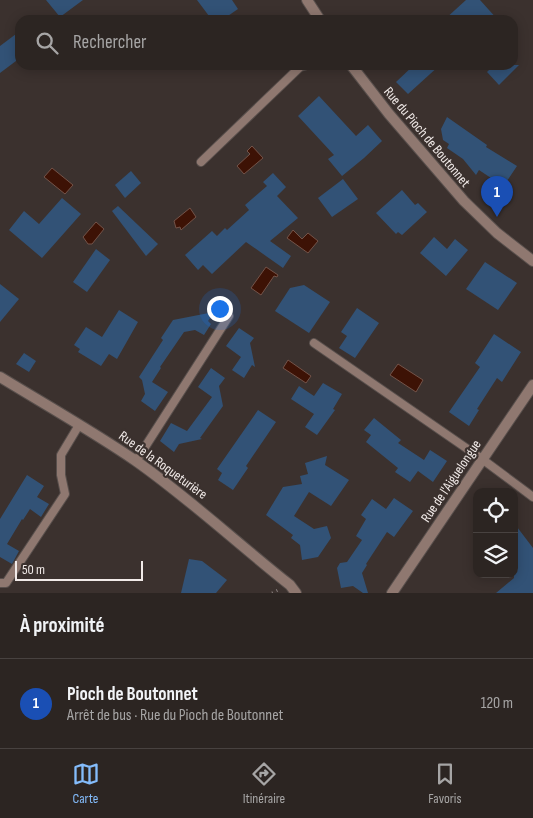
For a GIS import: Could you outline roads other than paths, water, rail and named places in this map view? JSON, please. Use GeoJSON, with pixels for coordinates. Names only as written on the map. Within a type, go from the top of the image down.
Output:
{"type":"FeatureCollection","features":[{"type":"Feature","properties":{"kind":"street"},"geometry":{"type":"LineString","coordinates":[[306,0],[316,15]]}},
{"type":"Feature","properties":{"kind":"street","name":"Rue du Pioch de Boutonnet"},"geometry":{"type":"LineString","coordinates":[[355,70],[389,114],[464,201],[498,234],[533,261]]}},
{"type":"Feature","properties":{"kind":"street","name":"Rue de la Roqueturière"},"geometry":{"type":"LineString","coordinates":[[0,377],[79,424],[136,461],[205,512],[290,585],[296,593]]}},
{"type":"Feature","properties":{"kind":"street","name":"Rue de l'Aiguelongue"},"geometry":{"type":"LineString","coordinates":[[392,593],[533,386]]}},
{"type":"Feature","properties":{"kind":"lane"},"geometry":{"type":"LineString","coordinates":[[201,162],[297,70]]}},
{"type":"Feature","properties":{"kind":"lane"},"geometry":{"type":"LineString","coordinates":[[136,461],[229,316]]}},
{"type":"Feature","properties":{"kind":"lane"},"geometry":{"type":"LineString","coordinates":[[314,343],[482,459],[533,497]]}},
{"type":"Feature","properties":{"kind":"lane"},"geometry":{"type":"LineString","coordinates":[[0,583],[6,583],[66,494],[61,475],[61,455],[79,424]]}},
{"type":"Feature","properties":{"kind":"place","name":"Pioch de Boutonnet"},"geometry":{"type":"Point","coordinates":[497,217]}}]}
